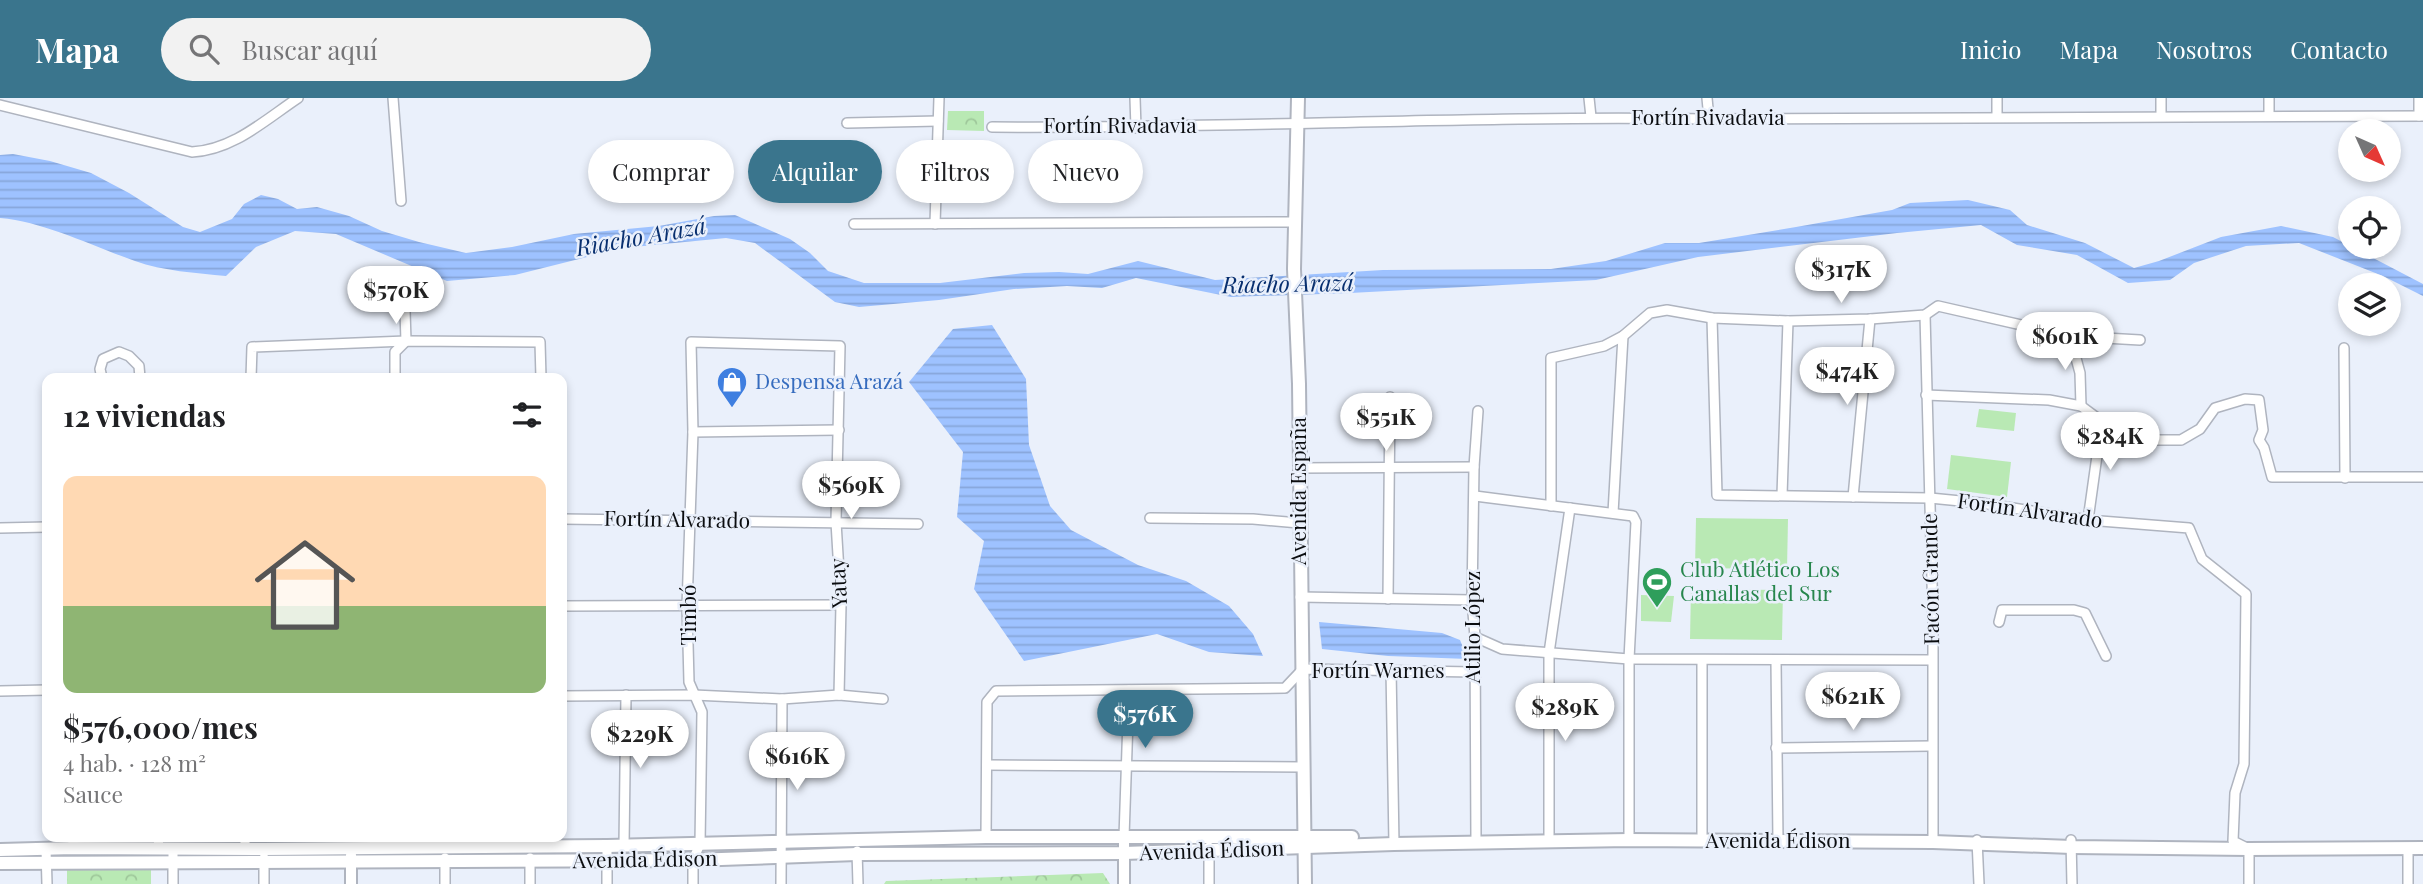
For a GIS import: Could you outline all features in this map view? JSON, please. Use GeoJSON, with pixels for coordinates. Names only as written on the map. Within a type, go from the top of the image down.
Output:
{"type":"FeatureCollection","features":[{"type":"Feature","properties":{"kind":"main road","name":"Avenida España"},"geometry":{"type":"LineString","coordinates":[[1298,98],[1294,302],[1299,384],[1300,597],[1304,642],[1302,767],[1305,884]]}},
{"type":"Feature","properties":{"kind":"main road","name":"Avenida Édison"},"geometry":{"type":"LineString","coordinates":[[1476,841],[1549,835],[1628,838],[1702,834],[1778,837]]}},
{"type":"Feature","properties":{"kind":"main road","name":"Avenida Édison"},"geometry":{"type":"LineString","coordinates":[[561,842],[607,846],[986,836],[1124,837],[1209,845]]}},
{"type":"Feature","properties":{"kind":"main road","name":"Avenida Édison"},"geometry":{"type":"LineString","coordinates":[[173,855],[245,843],[264,856],[332,843],[351,855],[445,862],[693,860],[857,854],[1124,853],[1209,845],[1394,840],[1778,837],[2249,849],[2408,848],[2423,845]]}},
{"type":"Feature","properties":{"kind":"main road","name":"Avenida Édison"},"geometry":{"type":"LineString","coordinates":[[0,863],[46,855],[73,842],[159,842],[173,855]]}},
{"type":"Feature","properties":{"kind":"main road","name":"Avenida Édison"},"geometry":{"type":"LineString","coordinates":[[0,850],[46,855],[351,855],[445,846],[530,846],[546,842]]}},
{"type":"Feature","properties":{"kind":"main road","name":"Avenida Édison"},"geometry":{"type":"LineString","coordinates":[[2071,844],[2233,842],[2423,845]]}},
{"type":"Feature","properties":{"kind":"street"},"geometry":{"type":"LineString","coordinates":[[0,105],[192,152],[209,151],[228,145],[298,98]]}},
{"type":"Feature","properties":{"kind":"street"},"geometry":{"type":"LineString","coordinates":[[393,98],[401,201]]}},
{"type":"Feature","properties":{"kind":"street"},"geometry":{"type":"LineString","coordinates":[[936,224],[939,98]]}},
{"type":"Feature","properties":{"kind":"street"},"geometry":{"type":"LineString","coordinates":[[1135,98],[1136,128]]}},
{"type":"Feature","properties":{"kind":"street"},"geometry":{"type":"LineString","coordinates":[[1589,98],[1591,117]]}},
{"type":"Feature","properties":{"kind":"street"},"geometry":{"type":"LineString","coordinates":[[1707,98],[1709,119]]}},
{"type":"Feature","properties":{"kind":"street"},"geometry":{"type":"LineString","coordinates":[[1997,98],[1997,117]]}},
{"type":"Feature","properties":{"kind":"street"},"geometry":{"type":"LineString","coordinates":[[2161,98],[2161,116]]}},
{"type":"Feature","properties":{"kind":"street"},"geometry":{"type":"LineString","coordinates":[[2269,98],[2269,116]]}},
{"type":"Feature","properties":{"kind":"street"},"geometry":{"type":"LineString","coordinates":[[2419,98],[2421,116]]}},
{"type":"Feature","properties":{"kind":"street","name":"Fortín Rivadavia"},"geometry":{"type":"LineString","coordinates":[[992,127],[1136,128],[1591,117],[1709,119],[2421,116]]}},
{"type":"Feature","properties":{"kind":"street"},"geometry":{"type":"LineString","coordinates":[[848,123],[938,121]]}},
{"type":"Feature","properties":{"kind":"street"},"geometry":{"type":"LineString","coordinates":[[854,224],[1294,222]]}},
{"type":"Feature","properties":{"kind":"street"},"geometry":{"type":"LineString","coordinates":[[395,373],[396,352],[406,341],[404,281]]}},
{"type":"Feature","properties":{"kind":"street"},"geometry":{"type":"LineString","coordinates":[[1551,506],[1551,358],[1604,346],[1623,335],[1650,313],[1667,310],[1712,318],[1788,321],[1925,315],[1938,306],[2070,336],[2140,340]]}},
{"type":"Feature","properties":{"kind":"street","name":"Facón Grande"},"geometry":{"type":"LineString","coordinates":[[1925,315],[1930,498],[1933,839]]}},
{"type":"Feature","properties":{"kind":"street","name":"Fortín Alvarado"},"geometry":{"type":"LineString","coordinates":[[1712,318],[1717,495],[1930,498],[2088,520],[2189,528],[2202,559],[2246,594],[2244,764],[2235,793],[2233,842]]}},
{"type":"Feature","properties":{"kind":"street"},"geometry":{"type":"LineString","coordinates":[[1853,497],[1870,319]]}},
{"type":"Feature","properties":{"kind":"street"},"geometry":{"type":"LineString","coordinates":[[1782,495],[1788,321]]}},
{"type":"Feature","properties":{"kind":"street"},"geometry":{"type":"LineString","coordinates":[[1613,513],[1623,335]]}},
{"type":"Feature","properties":{"kind":"street"},"geometry":{"type":"LineString","coordinates":[[2070,336],[2080,373],[2081,406]]}},
{"type":"Feature","properties":{"kind":"street"},"geometry":{"type":"LineString","coordinates":[[251,373],[252,347],[406,341],[540,342],[541,373]]}},
{"type":"Feature","properties":{"kind":"street","name":"Yatay"},"geometry":{"type":"LineString","coordinates":[[691,342],[840,346],[836,522],[841,605],[839,695]]}},
{"type":"Feature","properties":{"kind":"street","name":"Timbó"},"geometry":{"type":"LineString","coordinates":[[691,342],[694,432],[687,606],[689,682],[702,712],[699,844],[693,860],[693,884]]}},
{"type":"Feature","properties":{"kind":"street"},"geometry":{"type":"LineString","coordinates":[[2344,348],[2345,478]]}},
{"type":"Feature","properties":{"kind":"street"},"geometry":{"type":"LineString","coordinates":[[101,373],[103,359],[118,352],[129,356],[139,366],[140,373]]}},
{"type":"Feature","properties":{"kind":"street"},"geometry":{"type":"LineString","coordinates":[[1926,395],[2049,400],[2081,406],[2123,437],[2181,440],[2200,429],[2215,408],[2245,399],[2259,400],[2263,430],[2259,440],[2272,477],[2423,477]]}},
{"type":"Feature","properties":{"kind":"street"},"geometry":{"type":"LineString","coordinates":[[1388,599],[1390,397]]}},
{"type":"Feature","properties":{"kind":"street","name":"Atilio López"},"geometry":{"type":"LineString","coordinates":[[1476,841],[1473,672],[1475,637],[1472,600],[1474,467],[1478,411]]}},
{"type":"Feature","properties":{"kind":"street"},"geometry":{"type":"LineString","coordinates":[[2088,520],[2102,420]]}},
{"type":"Feature","properties":{"kind":"street"},"geometry":{"type":"LineString","coordinates":[[694,432],[839,430]]}},
{"type":"Feature","properties":{"kind":"street"},"geometry":{"type":"LineString","coordinates":[[1298,468],[1474,467]]}},
{"type":"Feature","properties":{"kind":"street"},"geometry":{"type":"LineString","coordinates":[[1475,496],[1633,516],[1636,522],[1629,659],[1628,838]]}},
{"type":"Feature","properties":{"kind":"street"},"geometry":{"type":"LineString","coordinates":[[1549,835],[1549,653],[1570,508]]}},
{"type":"Feature","properties":{"kind":"street"},"geometry":{"type":"LineString","coordinates":[[1150,518],[1254,519],[1299,523]]}},
{"type":"Feature","properties":{"kind":"street","name":"Fortín Alvarado"},"geometry":{"type":"LineString","coordinates":[[567,519],[918,524]]}},
{"type":"Feature","properties":{"kind":"street"},"geometry":{"type":"LineString","coordinates":[[0,528],[42,527]]}},
{"type":"Feature","properties":{"kind":"street"},"geometry":{"type":"LineString","coordinates":[[1300,597],[1472,600]]}},
{"type":"Feature","properties":{"kind":"street"},"geometry":{"type":"LineString","coordinates":[[567,606],[841,605]]}},
{"type":"Feature","properties":{"kind":"street"},"geometry":{"type":"LineString","coordinates":[[1999,622],[2002,610],[2074,610],[2085,613],[2106,656]]}},
{"type":"Feature","properties":{"kind":"street"},"geometry":{"type":"LineString","coordinates":[[1475,637],[1502,649],[1629,659],[1932,660]]}},
{"type":"Feature","properties":{"kind":"street"},"geometry":{"type":"LineString","coordinates":[[1702,661],[1702,834]]}},
{"type":"Feature","properties":{"kind":"street"},"geometry":{"type":"LineString","coordinates":[[1776,661],[1778,837]]}},
{"type":"Feature","properties":{"kind":"street","name":"Fortín Warnes"},"geometry":{"type":"LineString","coordinates":[[987,765],[988,702],[996,691],[1285,688],[1303,669],[1473,672]]}},
{"type":"Feature","properties":{"kind":"street"},"geometry":{"type":"LineString","coordinates":[[1391,669],[1394,840]]}},
{"type":"Feature","properties":{"kind":"street"},"geometry":{"type":"LineString","coordinates":[[0,691],[42,690]]}},
{"type":"Feature","properties":{"kind":"street"},"geometry":{"type":"LineString","coordinates":[[1124,884],[1129,690]]}},
{"type":"Feature","properties":{"kind":"street"},"geometry":{"type":"LineString","coordinates":[[624,845],[626,695]]}},
{"type":"Feature","properties":{"kind":"street"},"geometry":{"type":"LineString","coordinates":[[567,696],[694,695],[782,699],[839,695],[883,699]]}},
{"type":"Feature","properties":{"kind":"street"},"geometry":{"type":"LineString","coordinates":[[781,884],[782,699]]}},
{"type":"Feature","properties":{"kind":"street"},"geometry":{"type":"LineString","coordinates":[[1776,748],[1931,746]]}},
{"type":"Feature","properties":{"kind":"street"},"geometry":{"type":"LineString","coordinates":[[986,836],[987,765],[1302,767]]}},
{"type":"Feature","properties":{"kind":"street"},"geometry":{"type":"LineString","coordinates":[[858,840],[858,884]]}},
{"type":"Feature","properties":{"kind":"street"},"geometry":{"type":"LineString","coordinates":[[1977,842],[1979,884]]}},
{"type":"Feature","properties":{"kind":"street"},"geometry":{"type":"LineString","coordinates":[[2233,842],[2249,849],[2249,884]]}},
{"type":"Feature","properties":{"kind":"street"},"geometry":{"type":"LineString","coordinates":[[2071,844],[2072,884]]}},
{"type":"Feature","properties":{"kind":"street"},"geometry":{"type":"LineString","coordinates":[[1209,845],[1209,884]]}},
{"type":"Feature","properties":{"kind":"street"},"geometry":{"type":"LineString","coordinates":[[445,846],[445,884]]}},
{"type":"Feature","properties":{"kind":"street"},"geometry":{"type":"LineString","coordinates":[[530,846],[530,884]]}},
{"type":"Feature","properties":{"kind":"street"},"geometry":{"type":"LineString","coordinates":[[607,846],[607,884]]}},
{"type":"Feature","properties":{"kind":"street"},"geometry":{"type":"LineString","coordinates":[[2408,848],[2408,884]]}},
{"type":"Feature","properties":{"kind":"street"},"geometry":{"type":"LineString","coordinates":[[46,855],[47,884]]}},
{"type":"Feature","properties":{"kind":"street"},"geometry":{"type":"LineString","coordinates":[[173,855],[173,884]]}},
{"type":"Feature","properties":{"kind":"street"},"geometry":{"type":"LineString","coordinates":[[351,855],[351,884]]}},
{"type":"Feature","properties":{"kind":"street"},"geometry":{"type":"LineString","coordinates":[[264,856],[264,884]]}},
{"type":"Feature","properties":{"kind":"green space"},"geometry":{"type":"Polygon","coordinates":[[[948,111],[984,111],[984,131],[947,130],[948,111]]]}},
{"type":"Feature","properties":{"kind":"green space"},"geometry":{"type":"Polygon","coordinates":[[[1979,409],[2016,413],[2014,431],[1976,427],[1979,409]]]}},
{"type":"Feature","properties":{"kind":"green space"},"geometry":{"type":"Polygon","coordinates":[[[1951,455],[2011,462],[2007,497],[1947,489],[1951,455]]]}},
{"type":"Feature","properties":{"kind":"green space"},"geometry":{"type":"Polygon","coordinates":[[[1696,518],[1788,519],[1787,569],[1695,568],[1696,518]]]}},
{"type":"Feature","properties":{"kind":"green space"},"geometry":{"type":"Polygon","coordinates":[[[1691,589],[1783,590],[1782,640],[1690,639],[1691,589]]]}},
{"type":"Feature","properties":{"kind":"green space","name":"Club Atlético Los Canallas del Sur"},"geometry":{"type":"Polygon","coordinates":[[[1641,595],[1674,596],[1671,622],[1641,621],[1641,595]]]}},
{"type":"Feature","properties":{"kind":"green space"},"geometry":{"type":"Polygon","coordinates":[[[67,868],[151,869],[151,884],[67,884],[67,868]]]}},
{"type":"Feature","properties":{"kind":"green space"},"geometry":{"type":"Polygon","coordinates":[[[1103,873],[1110,884],[884,884],[886,881],[1103,873]]]}},
{"type":"Feature","properties":{"kind":"water","name":"Riacho Arazá"},"geometry":{"type":"Polygon","coordinates":[[[13,154],[50,161],[91,173],[183,227],[200,232],[232,219],[244,204],[261,195],[278,199],[297,209],[317,207],[349,216],[382,231],[466,253],[574,234],[735,215],[790,239],[810,253],[828,271],[864,283],[940,283],[1024,273],[1088,274],[1138,261],[1215,280],[1383,270],[1551,269],[1606,261],[1665,243],[1699,243],[1892,210],[1910,203],[1968,200],[2010,210],[2027,225],[2085,243],[2134,268],[2221,237],[2281,226],[2338,240],[2338,258],[2299,243],[2246,246],[2194,263],[2170,280],[2128,283],[2077,255],[2017,245],[1981,225],[1698,257],[1596,280],[1231,297],[1136,278],[1102,288],[1067,286],[1014,289],[939,300],[859,307],[835,302],[755,243],[726,238],[623,248],[515,275],[447,281],[336,234],[295,231],[256,247],[226,276],[157,267],[51,229],[0,218],[0,155],[13,154]]]}},
{"type":"Feature","properties":{"kind":"water"},"geometry":{"type":"Polygon","coordinates":[[[2340,259],[2375,259],[2423,284],[2423,296],[2401,285],[2401,273],[2375,273],[2340,259]]]}},
{"type":"Feature","properties":{"kind":"water"},"geometry":{"type":"Polygon","coordinates":[[[992,325],[1026,379],[1029,445],[1050,506],[1071,530],[1138,565],[1186,581],[1229,606],[1253,634],[1263,656],[1209,652],[1157,634],[1024,661],[974,589],[984,541],[957,517],[963,452],[909,382],[953,329],[992,325]]]}},
{"type":"Feature","properties":{"kind":"water"},"geometry":{"type":"Polygon","coordinates":[[[1319,622],[1442,633],[1460,640],[1468,659],[1388,656],[1322,649],[1319,622]]]}},
{"type":"Feature","properties":{"kind":"place","name":"Despensa Arazá"},"geometry":{"type":"Point","coordinates":[732,409]}},
{"type":"Feature","properties":{"kind":"place","name":"Club Atlético Los Canallas del Sur"},"geometry":{"type":"Point","coordinates":[1657,609]}}]}
